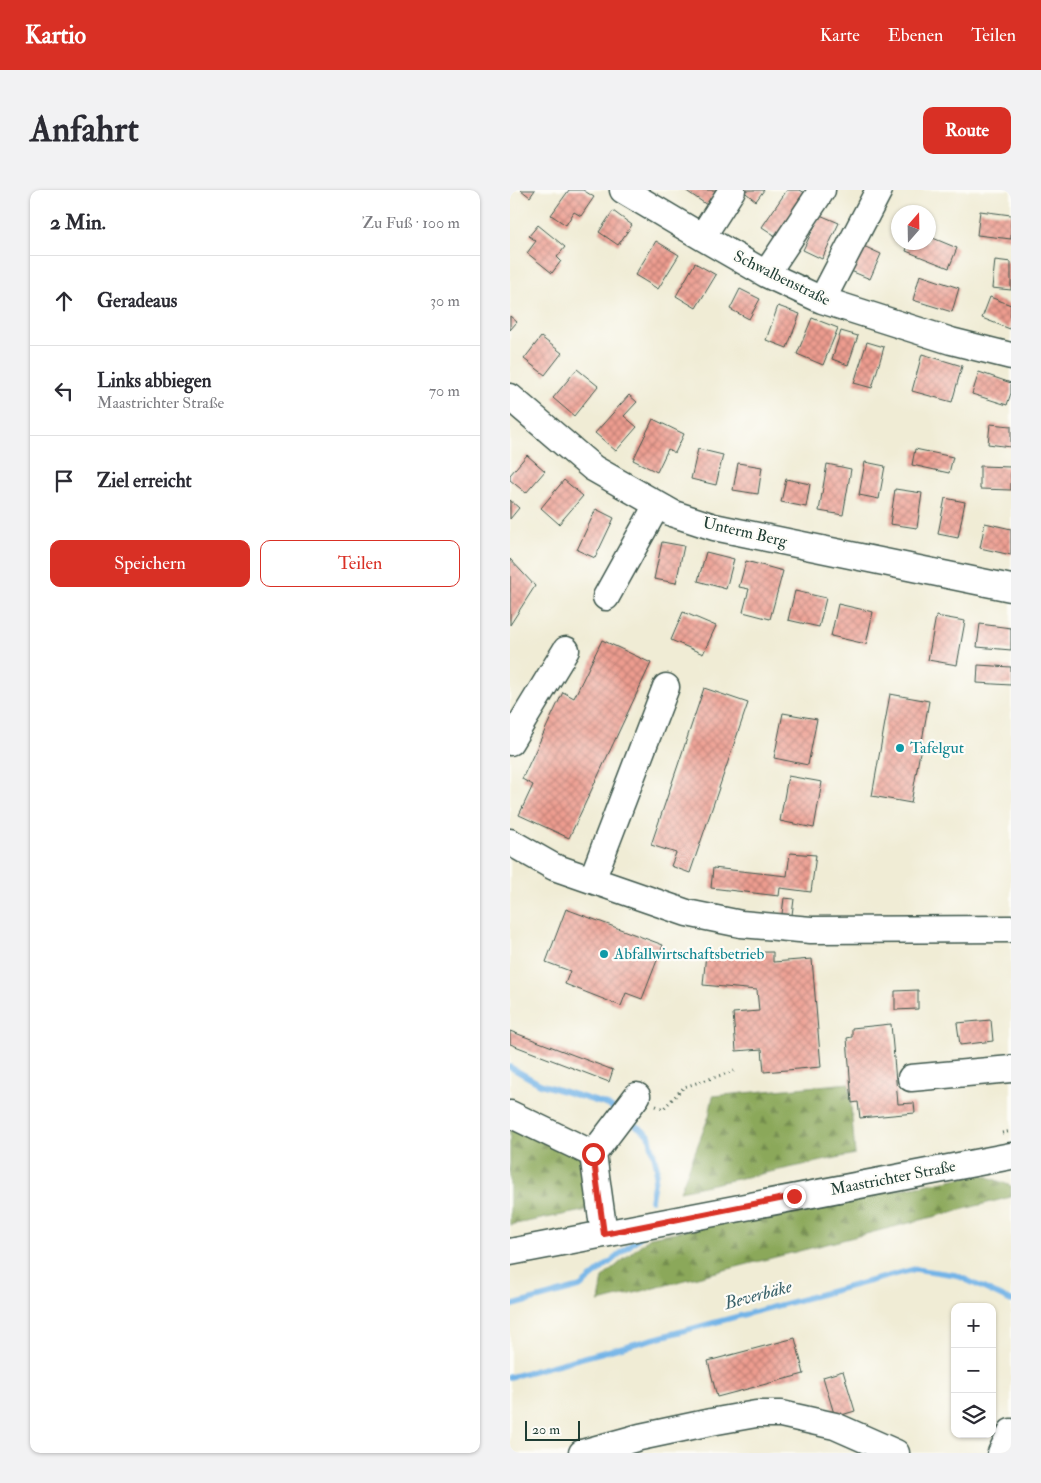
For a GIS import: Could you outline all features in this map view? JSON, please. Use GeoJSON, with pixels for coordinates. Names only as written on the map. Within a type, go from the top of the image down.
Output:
{"type":"FeatureCollection","features":[{"type":"Feature","properties":{"kind":"street","name":"Schwalbenstraße"},"geometry":{"type":"LineString","coordinates":[[624,190],[702,238],[766,274],[822,300],[951,341],[1011,356]]}},
{"type":"Feature","properties":{"kind":"street"},"geometry":{"type":"LineString","coordinates":[[702,238],[732,190]]}},
{"type":"Feature","properties":{"kind":"street"},"geometry":{"type":"LineString","coordinates":[[766,274],[822,190]]}},
{"type":"Feature","properties":{"kind":"street"},"geometry":{"type":"LineString","coordinates":[[822,300],[879,190]]}},
{"type":"Feature","properties":{"kind":"street","name":"Unterm Berg"},"geometry":{"type":"LineString","coordinates":[[511,400],[592,468],[674,514],[714,527],[1011,588]]}},
{"type":"Feature","properties":{"kind":"street"},"geometry":{"type":"LineString","coordinates":[[606,597],[657,505]]}},
{"type":"Feature","properties":{"kind":"street"},"geometry":{"type":"LineString","coordinates":[[510,742],[566,650]]}},
{"type":"Feature","properties":{"kind":"street"},"geometry":{"type":"LineString","coordinates":[[592,880],[666,687]]}},
{"type":"Feature","properties":{"kind":"street"},"geometry":{"type":"LineString","coordinates":[[510,842],[554,867],[687,913],[741,924],[811,930],[1011,929]]}},
{"type":"Feature","properties":{"kind":"street"},"geometry":{"type":"LineString","coordinates":[[911,1078],[1011,1070]]}},
{"type":"Feature","properties":{"kind":"street"},"geometry":{"type":"LineString","coordinates":[[604,1234],[593,1154],[626,1111]]}},
{"type":"Feature","properties":{"kind":"street"},"geometry":{"type":"LineString","coordinates":[[510,1114],[593,1154]]}},
{"type":"Feature","properties":{"kind":"street","name":"Maastrichter Straße"},"geometry":{"type":"LineString","coordinates":[[510,1252],[1011,1156]]}},
{"type":"Feature","properties":{"kind":"street"},"geometry":{"type":"LineString","coordinates":[[582,1453],[640,1437],[711,1422],[756,1414],[781,1414],[834,1426],[896,1453]]}},
{"type":"Feature","properties":{"kind":"street"},"geometry":{"type":"LineString","coordinates":[[1001,1453],[1011,1432]]}},
{"type":"Feature","properties":{"kind":"path"},"geometry":{"type":"LineString","coordinates":[[626,1111],[663,1110],[684,1087],[734,1071]]}},
{"type":"Feature","properties":{"kind":"green space"},"geometry":{"type":"Polygon","coordinates":[[[849,1083],[855,1154],[680,1191],[709,1116],[713,1096],[849,1083]]]}},
{"type":"Feature","properties":{"kind":"green space"},"geometry":{"type":"Polygon","coordinates":[[[510,1121],[586,1159],[588,1210],[510,1225],[510,1121]]]}},
{"type":"Feature","properties":{"kind":"green space"},"geometry":{"type":"Polygon","coordinates":[[[981,1174],[1011,1186],[1011,1197],[599,1302],[603,1277],[650,1237],[981,1174]]]}},
{"type":"Feature","properties":{"kind":"building"},"geometry":{"type":"Polygon","coordinates":[[[521,190],[535,190],[530,197],[521,190]]]}},
{"type":"Feature","properties":{"kind":"building"},"geometry":{"type":"Polygon","coordinates":[[[569,190],[583,190],[594,197],[581,216],[574,212],[566,225],[551,215],[569,190]]]}},
{"type":"Feature","properties":{"kind":"building"},"geometry":{"type":"Polygon","coordinates":[[[685,190],[717,190],[707,205],[685,190]]]}},
{"type":"Feature","properties":{"kind":"building"},"geometry":{"type":"Polygon","coordinates":[[[742,190],[764,190],[756,201],[742,190]]]}},
{"type":"Feature","properties":{"kind":"building"},"geometry":{"type":"Polygon","coordinates":[[[787,190],[800,190],[811,197],[782,240],[762,227],[787,190]]]}},
{"type":"Feature","properties":{"kind":"building"},"geometry":{"type":"Polygon","coordinates":[[[613,211],[632,225],[618,245],[599,232],[613,211]]]}},
{"type":"Feature","properties":{"kind":"building"},"geometry":{"type":"Polygon","coordinates":[[[980,211],[1011,215],[1011,239],[977,235],[980,211]]]}},
{"type":"Feature","properties":{"kind":"building"},"geometry":{"type":"Polygon","coordinates":[[[820,215],[839,223],[822,259],[803,250],[820,215]]]}},
{"type":"Feature","properties":{"kind":"building"},"geometry":{"type":"Polygon","coordinates":[[[538,225],[565,247],[557,257],[561,261],[552,273],[527,253],[536,241],[529,236],[538,225]]]}},
{"type":"Feature","properties":{"kind":"building"},"geometry":{"type":"Polygon","coordinates":[[[936,239],[957,248],[949,268],[906,251],[936,250],[936,239]]]}},
{"type":"Feature","properties":{"kind":"building"},"geometry":{"type":"Polygon","coordinates":[[[656,241],[679,255],[658,289],[635,275],[656,241]]]}},
{"type":"Feature","properties":{"kind":"building"},"geometry":{"type":"Polygon","coordinates":[[[857,243],[881,254],[870,279],[846,269],[857,243]]]}},
{"type":"Feature","properties":{"kind":"building"},"geometry":{"type":"Polygon","coordinates":[[[995,260],[1011,262],[1011,290],[992,288],[995,260]]]}},
{"type":"Feature","properties":{"kind":"building"},"geometry":{"type":"Polygon","coordinates":[[[695,263],[716,275],[696,308],[676,296],[695,263]]]}},
{"type":"Feature","properties":{"kind":"building"},"geometry":{"type":"Polygon","coordinates":[[[920,275],[959,288],[952,312],[913,300],[920,275]]]}},
{"type":"Feature","properties":{"kind":"building"},"geometry":{"type":"Polygon","coordinates":[[[740,289],[760,299],[749,319],[730,309],[740,289]]]}},
{"type":"Feature","properties":{"kind":"building"},"geometry":{"type":"Polygon","coordinates":[[[990,297],[1011,305],[1010,329],[982,318],[990,297]]]}},
{"type":"Feature","properties":{"kind":"building"},"geometry":{"type":"Polygon","coordinates":[[[778,306],[800,314],[787,348],[766,340],[778,306]]]}},
{"type":"Feature","properties":{"kind":"building"},"geometry":{"type":"Polygon","coordinates":[[[510,316],[517,322],[510,330],[510,316]]]}},
{"type":"Feature","properties":{"kind":"building"},"geometry":{"type":"Polygon","coordinates":[[[812,318],[838,328],[823,365],[797,354],[812,318]]]}},
{"type":"Feature","properties":{"kind":"building"},"geometry":{"type":"Polygon","coordinates":[[[841,331],[858,336],[848,365],[832,359],[841,331]]]}},
{"type":"Feature","properties":{"kind":"building"},"geometry":{"type":"Polygon","coordinates":[[[541,337],[562,353],[545,375],[524,359],[541,337]]]}},
{"type":"Feature","properties":{"kind":"building"},"geometry":{"type":"Polygon","coordinates":[[[867,342],[884,347],[872,388],[854,383],[867,342]]]}},
{"type":"Feature","properties":{"kind":"building"},"geometry":{"type":"Polygon","coordinates":[[[922,354],[962,366],[952,402],[912,391],[922,354]]]}},
{"type":"Feature","properties":{"kind":"building"},"geometry":{"type":"Polygon","coordinates":[[[577,369],[598,386],[574,416],[553,398],[577,369]]]}},
{"type":"Feature","properties":{"kind":"building"},"geometry":{"type":"Polygon","coordinates":[[[979,372],[1011,383],[1011,393],[1007,405],[972,394],[979,372]]]}},
{"type":"Feature","properties":{"kind":"building"},"geometry":{"type":"Polygon","coordinates":[[[629,395],[637,402],[624,416],[637,427],[616,451],[595,433],[629,395]]]}},
{"type":"Feature","properties":{"kind":"building"},"geometry":{"type":"Polygon","coordinates":[[[653,419],[684,434],[675,453],[668,449],[657,472],[633,460],[653,419]]]}},
{"type":"Feature","properties":{"kind":"building"},"geometry":{"type":"Polygon","coordinates":[[[990,424],[1011,426],[1011,447],[988,444],[990,424]]]}},
{"type":"Feature","properties":{"kind":"building"},"geometry":{"type":"Polygon","coordinates":[[[698,449],[723,455],[716,485],[691,479],[698,449]]]}},
{"type":"Feature","properties":{"kind":"building"},"geometry":{"type":"Polygon","coordinates":[[[915,449],[953,457],[949,473],[912,465],[915,449]]]}},
{"type":"Feature","properties":{"kind":"building"},"geometry":{"type":"Polygon","coordinates":[[[527,455],[545,471],[526,493],[510,480],[510,475],[527,455]]]}},
{"type":"Feature","properties":{"kind":"building"},"geometry":{"type":"Polygon","coordinates":[[[865,462],[885,466],[879,499],[859,495],[865,462]]]}},
{"type":"Feature","properties":{"kind":"building"},"geometry":{"type":"Polygon","coordinates":[[[738,463],[762,467],[758,494],[733,490],[738,463]]]}},
{"type":"Feature","properties":{"kind":"building"},"geometry":{"type":"Polygon","coordinates":[[[827,464],[851,469],[843,515],[819,511],[827,464]]]}},
{"type":"Feature","properties":{"kind":"building"},"geometry":{"type":"Polygon","coordinates":[[[980,466],[1011,467],[1011,490],[980,489],[980,466]]]}},
{"type":"Feature","properties":{"kind":"building"},"geometry":{"type":"Polygon","coordinates":[[[786,479],[810,484],[806,507],[781,502],[786,479]]]}},
{"type":"Feature","properties":{"kind":"building"},"geometry":{"type":"Polygon","coordinates":[[[564,480],[583,496],[559,524],[541,508],[564,480]]]}},
{"type":"Feature","properties":{"kind":"building"},"geometry":{"type":"Polygon","coordinates":[[[895,489],[922,493],[917,528],[890,524],[895,489]]]}},
{"type":"Feature","properties":{"kind":"building"},"geometry":{"type":"Polygon","coordinates":[[[945,498],[965,502],[958,538],[938,534],[945,498]]]}},
{"type":"Feature","properties":{"kind":"building"},"geometry":{"type":"Polygon","coordinates":[[[510,500],[519,508],[510,519],[510,500]]]}},
{"type":"Feature","properties":{"kind":"building"},"geometry":{"type":"Polygon","coordinates":[[[596,509],[614,518],[595,558],[577,550],[596,509]]]}},
{"type":"Feature","properties":{"kind":"building"},"geometry":{"type":"Polygon","coordinates":[[[985,523],[1011,529],[1011,555],[980,548],[985,523]]]}},
{"type":"Feature","properties":{"kind":"building"},"geometry":{"type":"Polygon","coordinates":[[[662,542],[684,546],[676,583],[654,579],[662,542]]]}},
{"type":"Feature","properties":{"kind":"building"},"geometry":{"type":"Polygon","coordinates":[[[706,552],[734,559],[726,589],[698,581],[706,552]]]}},
{"type":"Feature","properties":{"kind":"building"},"geometry":{"type":"Polygon","coordinates":[[[510,559],[535,586],[510,625],[510,559]]]}},
{"type":"Feature","properties":{"kind":"building"},"geometry":{"type":"Polygon","coordinates":[[[746,561],[783,571],[770,619],[743,612],[749,589],[739,587],[746,561]]]}},
{"type":"Feature","properties":{"kind":"building"},"geometry":{"type":"Polygon","coordinates":[[[795,591],[826,598],[819,627],[788,620],[795,591]]]}},
{"type":"Feature","properties":{"kind":"building"},"geometry":{"type":"Polygon","coordinates":[[[838,604],[873,612],[866,644],[831,636],[838,604]]]}},
{"type":"Feature","properties":{"kind":"building"},"geometry":{"type":"Polygon","coordinates":[[[683,612],[716,626],[703,654],[671,640],[683,612]]]}},
{"type":"Feature","properties":{"kind":"building"},"geometry":{"type":"Polygon","coordinates":[[[936,616],[965,621],[957,665],[928,660],[936,616]]]}},
{"type":"Feature","properties":{"kind":"building"},"geometry":{"type":"Polygon","coordinates":[[[980,624],[1011,628],[1011,650],[977,647],[980,624]]]}},
{"type":"Feature","properties":{"kind":"building"},"geometry":{"type":"Polygon","coordinates":[[[602,640],[651,663],[569,838],[519,815],[533,785],[522,779],[563,692],[574,698],[602,640]]]}},
{"type":"Feature","properties":{"kind":"building"},"geometry":{"type":"Polygon","coordinates":[[[978,665],[1011,667],[1011,685],[977,683],[978,665]]]}},
{"type":"Feature","properties":{"kind":"building"},"geometry":{"type":"Polygon","coordinates":[[[704,688],[748,703],[690,873],[671,866],[676,853],[651,845],[704,688]]]}},
{"type":"Feature","properties":{"kind":"building","name":"Tafelgut"},"geometry":{"type":"Polygon","coordinates":[[[890,694],[929,701],[911,803],[872,796],[890,694]]]}},
{"type":"Feature","properties":{"kind":"building"},"geometry":{"type":"Polygon","coordinates":[[[783,713],[817,719],[808,765],[774,758],[783,713]]]}},
{"type":"Feature","properties":{"kind":"building"},"geometry":{"type":"Polygon","coordinates":[[[788,776],[822,782],[814,828],[780,821],[788,776]]]}},
{"type":"Feature","properties":{"kind":"building"},"geometry":{"type":"Polygon","coordinates":[[[790,853],[816,855],[811,892],[780,888],[779,896],[711,888],[713,868],[787,876],[790,853]]]}},
{"type":"Feature","properties":{"kind":"building"},"geometry":{"type":"Polygon","coordinates":[[[784,898],[794,899],[792,915],[782,914],[784,898]]]}},
{"type":"Feature","properties":{"kind":"building","name":"Abfallwirtschaftsbetrieb"},"geometry":{"type":"Polygon","coordinates":[[[566,909],[663,945],[642,999],[626,993],[621,1006],[565,984],[570,971],[546,962],[566,909]]]}},
{"type":"Feature","properties":{"kind":"building"},"geometry":{"type":"Polygon","coordinates":[[[773,952],[773,962],[812,959],[821,1067],[764,1072],[762,1049],[736,1051],[733,1013],[759,1011],[757,990],[703,985],[706,953],[773,952]]]}},
{"type":"Feature","properties":{"kind":"building"},"geometry":{"type":"Polygon","coordinates":[[[918,990],[918,1009],[895,1010],[895,991],[918,990]]]}},
{"type":"Feature","properties":{"kind":"building"},"geometry":{"type":"Polygon","coordinates":[[[991,1020],[993,1041],[960,1045],[957,1023],[991,1020]]]}},
{"type":"Feature","properties":{"kind":"building"},"geometry":{"type":"Polygon","coordinates":[[[891,1024],[898,1104],[914,1103],[915,1113],[860,1118],[858,1102],[852,1103],[847,1038],[852,1037],[852,1028],[891,1024]]]}},
{"type":"Feature","properties":{"kind":"building"},"geometry":{"type":"Polygon","coordinates":[[[510,1031],[613,1070],[609,1082],[510,1044],[510,1031]]]}},
{"type":"Feature","properties":{"kind":"building"},"geometry":{"type":"Polygon","coordinates":[[[795,1338],[804,1374],[717,1397],[708,1361],[795,1338]]]}},
{"type":"Feature","properties":{"kind":"building"},"geometry":{"type":"Polygon","coordinates":[[[843,1371],[855,1411],[835,1417],[823,1377],[843,1371]]]}},
{"type":"Feature","properties":{"kind":"waterway","name":"Beverbäke"},"geometry":{"type":"LineString","coordinates":[[510,1067],[540,1084],[608,1105],[618,1112]]}},
{"type":"Feature","properties":{"kind":"waterway","name":"Beverbäke"},"geometry":{"type":"LineString","coordinates":[[627,1119],[649,1135],[657,1167],[651,1200]]}},
{"type":"Feature","properties":{"kind":"waterway","name":"Beverbäke"},"geometry":{"type":"LineString","coordinates":[[510,1306],[580,1287],[640,1237]]}},
{"type":"Feature","properties":{"kind":"waterway","name":"Beverbäke"},"geometry":{"type":"LineString","coordinates":[[510,1377],[915,1269],[956,1275],[1011,1301]]}},
{"type":"Feature","properties":{"kind":"place","name":"Tafelgut"},"geometry":{"type":"Point","coordinates":[900,748]}},
{"type":"Feature","properties":{"kind":"place","name":"Abfallwirtschaftsbetrieb"},"geometry":{"type":"Point","coordinates":[604,954]}},
{"type":"Feature","properties":{"kind":"route"},"geometry":{"type":"LineString","coordinates":[[593,1154],[604,1234],[794,1196]]}}]}
